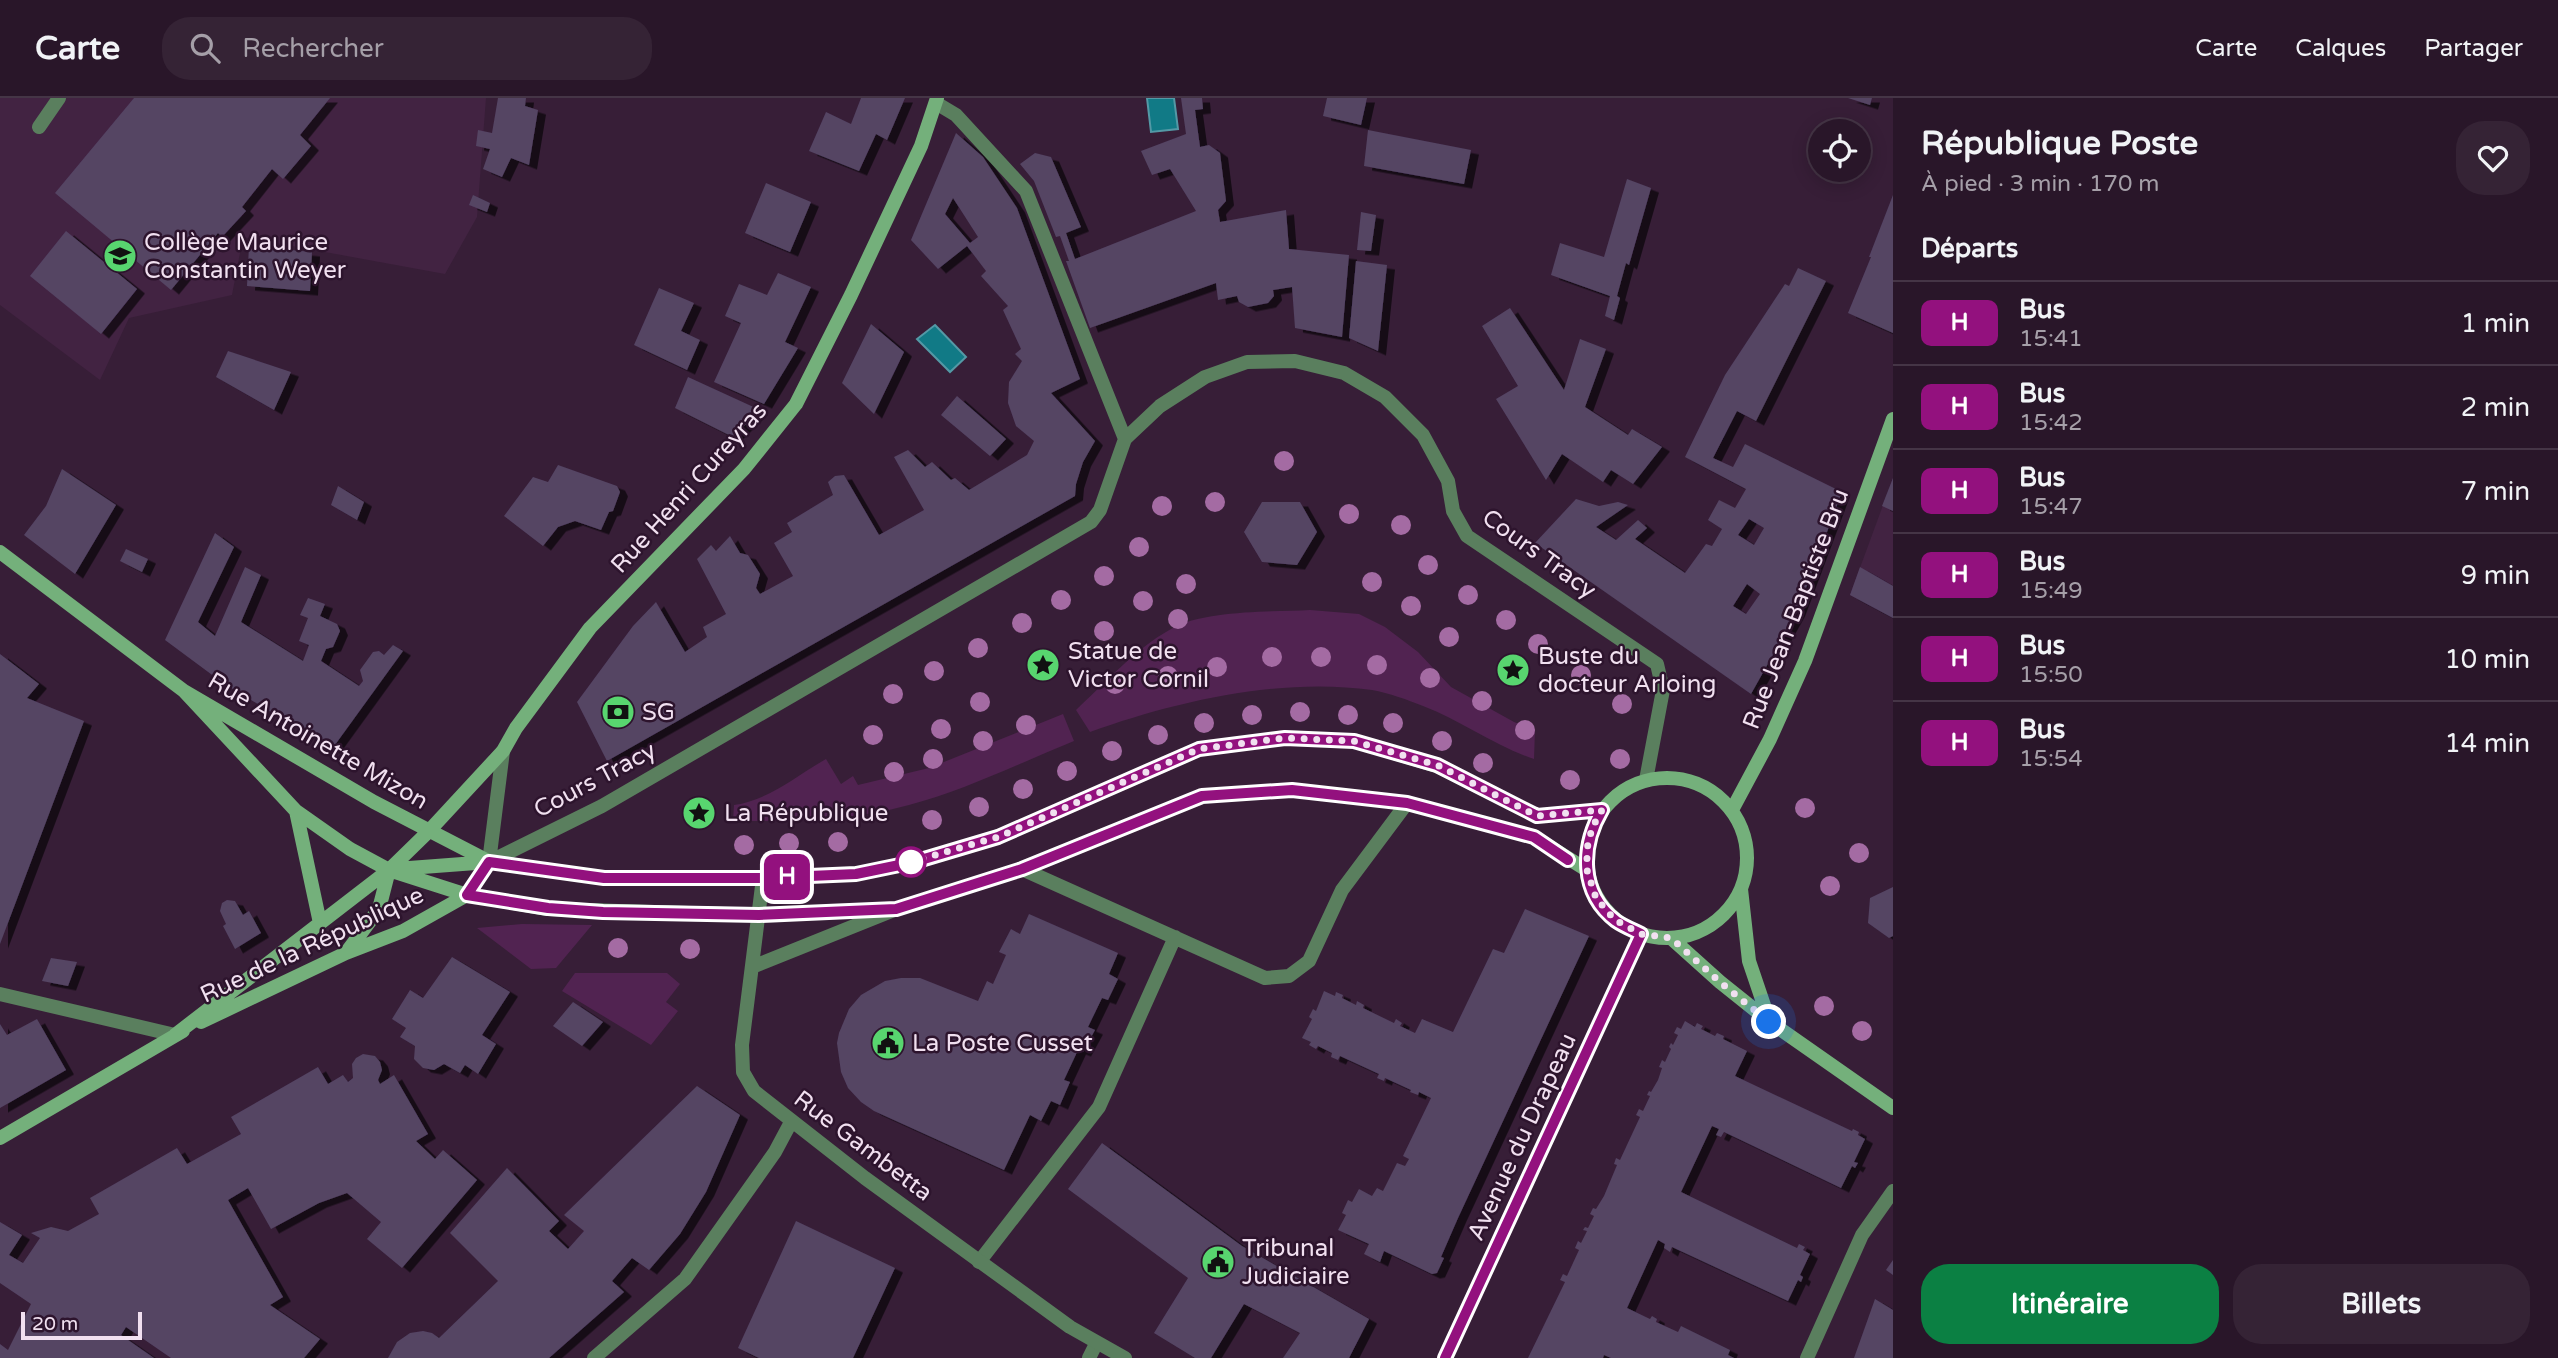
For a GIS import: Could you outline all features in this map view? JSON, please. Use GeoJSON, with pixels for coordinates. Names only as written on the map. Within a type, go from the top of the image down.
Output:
{"type":"FeatureCollection","features":[{"type":"Feature","properties":{"kind":"main road","name":"Rue Henri Cureyras"},"geometry":{"type":"LineString","coordinates":[[429,831],[503,751],[516,728],[590,628],[744,470],[796,404],[852,295],[922,146],[937,100]]}},
{"type":"Feature","properties":{"kind":"main road","name":"Rue Jean-Baptiste Bru"},"geometry":{"type":"LineString","coordinates":[[1732,810],[1770,739],[1805,661],[1893,419]]}},
{"type":"Feature","properties":{"kind":"main road","name":"Rue Antoinette Mizon"},"geometry":{"type":"LineString","coordinates":[[0,552],[184,691],[374,802],[489,862]]}},
{"type":"Feature","properties":{"kind":"main road","name":"Rue Antoinette Mizon"},"geometry":{"type":"LineString","coordinates":[[184,691],[296,811],[350,849],[389,870]]}},
{"type":"Feature","properties":{"kind":"main road"},"geometry":{"type":"LineString","coordinates":[[389,870],[489,862],[604,878],[763,878],[856,874],[914,862],[998,837],[1199,749],[1285,738],[1354,741],[1437,765],[1537,816],[1602,810]]}},
{"type":"Feature","properties":{"kind":"main road"},"geometry":{"type":"LineString","coordinates":[[1741,889],[1725,914],[1700,931],[1671,938],[1641,934],[1615,920],[1596,898],[1587,870],[1587,849],[1592,828],[1602,810],[1622,791],[1646,780],[1678,778],[1708,789],[1732,810],[1744,834],[1748,858],[1741,889],[1749,961],[1769,1022]]}},
{"type":"Feature","properties":{"kind":"main road"},"geometry":{"type":"LineString","coordinates":[[389,870],[467,895],[548,908],[603,912],[759,915],[896,909],[1022,869],[1202,796],[1292,790],[1407,803],[1534,837],[1587,870]]}},
{"type":"Feature","properties":{"kind":"main road"},"geometry":{"type":"LineString","coordinates":[[296,811],[320,923]]}},
{"type":"Feature","properties":{"kind":"main road","name":"Rue de la République"},"geometry":{"type":"LineString","coordinates":[[175,1035],[389,870],[429,831]]}},
{"type":"Feature","properties":{"kind":"main road"},"geometry":{"type":"LineString","coordinates":[[346,953],[379,908],[389,870]]}},
{"type":"Feature","properties":{"kind":"main road","name":"Rue de la République"},"geometry":{"type":"LineString","coordinates":[[0,1138],[175,1035],[346,953],[403,931],[467,895]]}},
{"type":"Feature","properties":{"kind":"main road"},"geometry":{"type":"LineString","coordinates":[[1671,938],[1769,1022],[1893,1108]]}},
{"type":"Feature","properties":{"kind":"street"},"geometry":{"type":"LineString","coordinates":[[39,127],[59,98]]}},
{"type":"Feature","properties":{"kind":"street"},"geometry":{"type":"LineString","coordinates":[[937,100],[956,115],[1026,191],[1125,439]]}},
{"type":"Feature","properties":{"kind":"street","name":"Cours Tracy"},"geometry":{"type":"LineString","coordinates":[[489,862],[602,806],[1091,522],[1100,510],[1125,439],[1160,406],[1205,377],[1247,362],[1295,361],[1344,373],[1385,397],[1423,435],[1448,481],[1453,511],[1467,536],[1657,664],[1663,690],[1646,780]]}},
{"type":"Feature","properties":{"kind":"street"},"geometry":{"type":"LineString","coordinates":[[467,895],[489,862],[503,751]]}},
{"type":"Feature","properties":{"kind":"street"},"geometry":{"type":"LineString","coordinates":[[1022,869],[1265,978],[1289,976],[1309,961],[1342,890],[1407,803]]}},
{"type":"Feature","properties":{"kind":"street","name":"Rue Gambetta"},"geometry":{"type":"LineString","coordinates":[[763,878],[742,1045],[743,1072],[754,1091],[791,1122],[979,1262],[1096,1343],[1125,1358]]}},
{"type":"Feature","properties":{"kind":"street"},"geometry":{"type":"LineString","coordinates":[[752,967],[896,909]]}},
{"type":"Feature","properties":{"kind":"street","name":"Avenue du Drapeau"},"geometry":{"type":"LineString","coordinates":[[1445,1358],[1641,934]]}},
{"type":"Feature","properties":{"kind":"street"},"geometry":{"type":"LineString","coordinates":[[979,1262],[1099,1107],[1175,937]]}},
{"type":"Feature","properties":{"kind":"street"},"geometry":{"type":"LineString","coordinates":[[0,994],[175,1035]]}},
{"type":"Feature","properties":{"kind":"street"},"geometry":{"type":"LineString","coordinates":[[594,1358],[685,1279],[775,1152],[791,1122]]}},
{"type":"Feature","properties":{"kind":"street"},"geometry":{"type":"LineString","coordinates":[[1807,1358],[1862,1236],[1893,1191]]}},
{"type":"Feature","properties":{"kind":"street"},"geometry":{"type":"LineString","coordinates":[[1089,1358],[1096,1343]]}},
{"type":"Feature","properties":{"kind":"shaded area","name":"Collège Maurice Constantin Weyer"},"geometry":{"type":"Polygon","coordinates":[[[0,98],[486,98],[477,217],[445,274],[243,237],[232,295],[129,318],[100,380],[0,305],[0,98]]]}},
{"type":"Feature","properties":{"kind":"shaded area"},"geometry":{"type":"Polygon","coordinates":[[[1147,98],[1174,98],[1178,129],[1151,132],[1147,98]]]}},
{"type":"Feature","properties":{"kind":"shaded area"},"geometry":{"type":"Polygon","coordinates":[[[935,325],[966,357],[950,372],[917,339],[935,325]]]}},
{"type":"Feature","properties":{"kind":"shaded area"},"geometry":{"type":"Polygon","coordinates":[[[1893,478],[1893,618],[1850,595],[1893,478]]]}},
{"type":"Feature","properties":{"kind":"shaded area"},"geometry":{"type":"Polygon","coordinates":[[[1310,610],[1359,614],[1385,627],[1418,652],[1451,687],[1514,722],[1535,730],[1534,759],[1437,712],[1372,690],[1302,687],[1229,694],[1158,711],[1090,732],[1076,710],[1145,646],[1185,623],[1238,613],[1310,610]]]}},
{"type":"Feature","properties":{"kind":"shaded area"},"geometry":{"type":"Polygon","coordinates":[[[1063,714],[1074,741],[930,799],[844,817],[733,821],[734,805],[771,793],[826,759],[841,784],[853,776],[858,785],[929,768],[1063,714]]]}},
{"type":"Feature","properties":{"kind":"shaded area"},"geometry":{"type":"Polygon","coordinates":[[[522,924],[592,925],[556,968],[531,969],[477,928],[522,924]]]}},
{"type":"Feature","properties":{"kind":"shaded area"},"geometry":{"type":"Polygon","coordinates":[[[575,973],[667,973],[680,984],[666,1002],[678,1011],[651,1045],[562,991],[575,973]]]}},
{"type":"Feature","properties":{"kind":"building"},"geometry":{"type":"Polygon","coordinates":[[[134,98],[330,98],[300,135],[311,146],[283,179],[272,169],[242,207],[246,211],[222,237],[218,233],[171,290],[55,193],[134,98]]]}},
{"type":"Feature","properties":{"kind":"building"},"geometry":{"type":"Polygon","coordinates":[[[498,98],[526,98],[525,106],[538,110],[529,165],[511,158],[502,177],[483,169],[490,149],[476,146],[478,130],[492,133],[498,98]]]}},
{"type":"Feature","properties":{"kind":"building"},"geometry":{"type":"Polygon","coordinates":[[[861,98],[905,98],[887,140],[876,134],[859,171],[809,151],[826,112],[851,124],[861,98]]]}},
{"type":"Feature","properties":{"kind":"building"},"geometry":{"type":"Polygon","coordinates":[[[1181,98],[1202,98],[1203,109],[1195,110],[1200,147],[1209,145],[1220,153],[1226,201],[1218,210],[1220,222],[1286,210],[1289,249],[1349,255],[1342,337],[1295,328],[1292,287],[1273,290],[1274,296],[1268,303],[1248,307],[1239,302],[1237,296],[1218,300],[1216,283],[1090,328],[1060,236],[1056,237],[1034,181],[1020,164],[1035,153],[1051,157],[1081,227],[1066,233],[1075,259],[1196,211],[1170,169],[1152,175],[1141,151],[1186,134],[1181,98]]]}},
{"type":"Feature","properties":{"kind":"building"},"geometry":{"type":"Polygon","coordinates":[[[1327,98],[1367,98],[1361,125],[1323,116],[1327,98]]]}},
{"type":"Feature","properties":{"kind":"building"},"geometry":{"type":"Polygon","coordinates":[[[1848,98],[1872,98],[1870,105],[1848,98]]]}},
{"type":"Feature","properties":{"kind":"building"},"geometry":{"type":"Polygon","coordinates":[[[1368,130],[1471,150],[1464,184],[1364,166],[1368,130]]]}},
{"type":"Feature","properties":{"kind":"building"},"geometry":{"type":"Polygon","coordinates":[[[956,133],[983,157],[1017,208],[1080,379],[1051,393],[1095,441],[1083,462],[1075,496],[607,761],[577,702],[633,626],[656,602],[685,652],[707,637],[703,627],[726,614],[697,559],[711,545],[716,551],[730,536],[740,553],[748,555],[760,574],[756,588],[760,594],[793,576],[774,543],[792,532],[787,523],[833,495],[828,482],[835,476],[844,475],[879,535],[924,510],[894,457],[908,450],[925,467],[932,462],[951,480],[955,478],[969,490],[1027,455],[1034,441],[1016,426],[1008,403],[1009,382],[1022,361],[1015,354],[1021,349],[1003,310],[1008,306],[981,276],[986,271],[967,246],[938,269],[911,240],[956,133]],[[953,198],[945,214],[970,243],[978,237],[953,198]]]}},
{"type":"Feature","properties":{"kind":"building"},"geometry":{"type":"Polygon","coordinates":[[[1627,179],[1651,188],[1629,265],[1626,263],[1614,320],[1605,316],[1610,296],[1551,275],[1560,243],[1604,257],[1627,179]]]}},
{"type":"Feature","properties":{"kind":"building"},"geometry":{"type":"Polygon","coordinates":[[[766,183],[811,202],[790,252],[745,233],[766,183]]]}},
{"type":"Feature","properties":{"kind":"building"},"geometry":{"type":"Polygon","coordinates":[[[473,195],[490,203],[487,212],[469,205],[473,195]]]}},
{"type":"Feature","properties":{"kind":"building"},"geometry":{"type":"Polygon","coordinates":[[[1893,195],[1893,333],[1848,313],[1893,195]]]}},
{"type":"Feature","properties":{"kind":"building"},"geometry":{"type":"Polygon","coordinates":[[[1361,212],[1376,215],[1371,251],[1357,250],[1361,212]]]}},
{"type":"Feature","properties":{"kind":"building"},"geometry":{"type":"Polygon","coordinates":[[[66,231],[137,289],[101,334],[30,276],[66,231]]]}},
{"type":"Feature","properties":{"kind":"building"},"geometry":{"type":"Polygon","coordinates":[[[249,246],[312,252],[310,291],[247,286],[249,246]]]}},
{"type":"Feature","properties":{"kind":"building"},"geometry":{"type":"Polygon","coordinates":[[[1356,261],[1387,265],[1378,351],[1349,338],[1356,261]]]}},
{"type":"Feature","properties":{"kind":"building"},"geometry":{"type":"Polygon","coordinates":[[[1798,268],[1826,281],[1756,421],[1737,411],[1713,458],[1733,467],[1745,444],[1842,492],[1797,612],[1751,694],[1535,543],[1576,499],[1599,506],[1618,502],[1628,505],[1596,527],[1616,540],[1638,520],[1647,528],[1635,539],[1685,573],[1706,544],[1712,546],[1722,529],[1708,520],[1719,500],[1735,508],[1746,489],[1685,457],[1725,375],[1785,284],[1789,286],[1798,268]],[[1749,519],[1738,535],[1754,545],[1764,528],[1749,519]],[[1747,584],[1733,606],[1746,614],[1760,594],[1747,584]]]}},
{"type":"Feature","properties":{"kind":"building"},"geometry":{"type":"Polygon","coordinates":[[[778,273],[811,287],[785,342],[798,348],[764,404],[714,382],[741,323],[725,316],[739,284],[767,295],[778,273]]]}},
{"type":"Feature","properties":{"kind":"building"},"geometry":{"type":"Polygon","coordinates":[[[659,288],[694,303],[681,331],[700,340],[687,370],[634,345],[659,288]]]}},
{"type":"Feature","properties":{"kind":"building"},"geometry":{"type":"Polygon","coordinates":[[[1510,308],[1564,390],[1580,339],[1606,349],[1585,407],[1628,435],[1632,429],[1662,447],[1633,484],[1611,470],[1603,482],[1562,454],[1546,480],[1496,399],[1518,386],[1482,326],[1510,308]]]}},
{"type":"Feature","properties":{"kind":"building"},"geometry":{"type":"Polygon","coordinates":[[[871,324],[904,352],[874,414],[842,383],[871,324]]]}},
{"type":"Feature","properties":{"kind":"building"},"geometry":{"type":"Polygon","coordinates":[[[228,351],[291,372],[274,410],[216,377],[228,351]]]}},
{"type":"Feature","properties":{"kind":"building"},"geometry":{"type":"Polygon","coordinates":[[[688,377],[760,410],[733,437],[675,408],[688,377]]]}},
{"type":"Feature","properties":{"kind":"building"},"geometry":{"type":"Polygon","coordinates":[[[957,396],[1006,439],[990,456],[941,415],[957,396]]]}},
{"type":"Feature","properties":{"kind":"building"},"geometry":{"type":"Polygon","coordinates":[[[558,465],[617,486],[620,492],[613,511],[609,512],[601,530],[575,521],[558,527],[543,546],[504,516],[533,477],[548,482],[558,465]]]}},
{"type":"Feature","properties":{"kind":"building"},"geometry":{"type":"Polygon","coordinates":[[[62,469],[116,505],[75,574],[24,535],[46,506],[62,469]]]}},
{"type":"Feature","properties":{"kind":"building"},"geometry":{"type":"Polygon","coordinates":[[[1893,478],[1893,511],[1882,506],[1893,478]]]}},
{"type":"Feature","properties":{"kind":"building"},"geometry":{"type":"Polygon","coordinates":[[[338,486],[364,502],[357,520],[331,505],[338,486]]]}},
{"type":"Feature","properties":{"kind":"building"},"geometry":{"type":"Polygon","coordinates":[[[1262,502],[1300,502],[1317,532],[1297,565],[1262,562],[1244,532],[1262,502]]]}},
{"type":"Feature","properties":{"kind":"building"},"geometry":{"type":"Polygon","coordinates":[[[215,533],[234,547],[198,622],[215,636],[245,567],[261,575],[241,622],[303,661],[309,645],[299,641],[308,618],[300,615],[308,598],[325,604],[320,616],[337,624],[340,631],[333,647],[326,649],[321,661],[359,686],[363,681],[360,670],[373,652],[379,651],[384,655],[393,645],[403,651],[332,749],[223,683],[165,640],[215,533]]]}},
{"type":"Feature","properties":{"kind":"building"},"geometry":{"type":"Polygon","coordinates":[[[126,549],[148,559],[142,572],[120,561],[126,549]]]}},
{"type":"Feature","properties":{"kind":"building"},"geometry":{"type":"Polygon","coordinates":[[[1860,567],[1893,586],[1893,618],[1850,595],[1860,567]]]}},
{"type":"Feature","properties":{"kind":"building"},"geometry":{"type":"Polygon","coordinates":[[[0,654],[39,684],[27,698],[84,721],[0,944],[0,654]]]}},
{"type":"Feature","properties":{"kind":"building"},"geometry":{"type":"Polygon","coordinates":[[[1893,887],[1893,936],[1889,938],[1868,923],[1870,898],[1893,887]]]}},
{"type":"Feature","properties":{"kind":"building"},"geometry":{"type":"Polygon","coordinates":[[[227,900],[235,901],[243,915],[249,911],[261,933],[235,949],[223,926],[226,924],[220,911],[222,903],[227,900]]]}},
{"type":"Feature","properties":{"kind":"building"},"geometry":{"type":"Polygon","coordinates":[[[1525,909],[1589,936],[1458,1218],[1437,1273],[1432,1274],[1384,1251],[1380,1262],[1364,1254],[1369,1244],[1338,1230],[1346,1215],[1342,1213],[1348,1200],[1352,1202],[1359,1189],[1372,1196],[1377,1188],[1383,1191],[1397,1163],[1405,1166],[1409,1159],[1403,1156],[1431,1098],[1419,1092],[1418,1095],[1410,1092],[1411,1090],[1385,1078],[1384,1081],[1377,1078],[1379,1074],[1340,1056],[1338,1060],[1331,1057],[1332,1053],[1309,1045],[1311,1042],[1302,1038],[1312,1019],[1309,1017],[1313,1009],[1316,1011],[1324,991],[1335,996],[1336,992],[1343,995],[1342,998],[1356,1005],[1357,1001],[1364,1005],[1363,1008],[1394,1023],[1396,1019],[1402,1023],[1400,1026],[1415,1033],[1422,1019],[1453,1032],[1493,949],[1504,953],[1525,909]]]}},
{"type":"Feature","properties":{"kind":"building"},"geometry":{"type":"Polygon","coordinates":[[[1029,914],[1118,953],[1109,974],[1118,979],[1108,1000],[1102,998],[1088,1027],[1095,1030],[1083,1052],[1078,1050],[1064,1080],[1070,1082],[1060,1105],[1051,1101],[1041,1121],[1030,1115],[1004,1170],[874,1111],[861,1102],[848,1088],[841,1072],[837,1043],[849,1009],[861,995],[885,981],[920,978],[978,1001],[987,981],[993,984],[1006,955],[999,952],[1011,929],[1020,934],[1029,914]]]}},
{"type":"Feature","properties":{"kind":"building"},"geometry":{"type":"Polygon","coordinates":[[[452,957],[510,992],[482,1035],[496,1044],[478,1074],[465,1065],[460,1073],[444,1064],[434,1070],[423,1068],[414,1059],[415,1046],[400,1037],[406,1028],[392,1019],[410,990],[423,998],[452,957]]]}},
{"type":"Feature","properties":{"kind":"building"},"geometry":{"type":"Polygon","coordinates":[[[51,958],[77,962],[68,986],[42,981],[51,958]]]}},
{"type":"Feature","properties":{"kind":"building"},"geometry":{"type":"Polygon","coordinates":[[[573,1002],[603,1022],[582,1046],[553,1026],[573,1002]]]}},
{"type":"Feature","properties":{"kind":"building"},"geometry":{"type":"Polygon","coordinates":[[[37,1019],[66,1070],[0,1108],[0,1024],[7,1035],[37,1019]]]}},
{"type":"Feature","properties":{"kind":"building"},"geometry":{"type":"Polygon","coordinates":[[[1685,1021],[1695,1027],[1697,1023],[1703,1026],[1701,1029],[1715,1036],[1717,1033],[1724,1036],[1723,1039],[1747,1051],[1735,1076],[1859,1132],[1858,1135],[1865,1139],[1854,1162],[1858,1163],[1855,1168],[1852,1166],[1841,1188],[1724,1132],[1721,1137],[1716,1135],[1719,1129],[1712,1126],[1681,1192],[1797,1248],[1799,1244],[1805,1247],[1803,1250],[1810,1254],[1800,1275],[1803,1277],[1801,1282],[1798,1280],[1788,1301],[1672,1247],[1670,1252],[1664,1248],[1665,1244],[1658,1240],[1627,1308],[1650,1319],[1652,1316],[1657,1319],[1656,1322],[1678,1332],[1681,1326],[1730,1350],[1728,1355],[1734,1358],[1611,1358],[1604,1355],[1603,1358],[1528,1358],[1565,1282],[1560,1280],[1563,1274],[1567,1276],[1579,1250],[1575,1248],[1587,1231],[1583,1230],[1588,1228],[1594,1216],[1590,1214],[1604,1196],[1617,1165],[1614,1164],[1616,1158],[1620,1160],[1640,1117],[1636,1115],[1639,1109],[1643,1111],[1650,1096],[1647,1095],[1658,1080],[1662,1060],[1665,1062],[1671,1049],[1669,1047],[1678,1035],[1674,1033],[1677,1027],[1681,1029],[1685,1021]]]}},
{"type":"Feature","properties":{"kind":"building"},"geometry":{"type":"Polygon","coordinates":[[[363,1054],[375,1056],[380,1062],[380,1084],[394,1075],[428,1134],[416,1141],[435,1159],[443,1150],[477,1180],[402,1268],[367,1239],[381,1222],[347,1193],[319,1203],[271,1229],[248,1188],[228,1200],[283,1297],[270,1305],[320,1339],[304,1358],[171,1358],[126,1327],[121,1335],[154,1358],[0,1358],[0,1344],[8,1350],[31,1304],[0,1283],[0,1222],[22,1235],[9,1255],[23,1263],[40,1238],[31,1233],[51,1227],[68,1231],[99,1214],[90,1198],[177,1148],[187,1164],[241,1134],[231,1117],[318,1067],[328,1084],[343,1075],[348,1082],[353,1078],[352,1064],[363,1054]]]}},
{"type":"Feature","properties":{"kind":"building"},"geometry":{"type":"Polygon","coordinates":[[[697,1086],[740,1115],[706,1192],[680,1234],[649,1270],[632,1258],[612,1281],[624,1292],[549,1358],[388,1358],[397,1342],[410,1333],[423,1331],[439,1338],[498,1281],[450,1233],[507,1168],[559,1221],[549,1231],[568,1249],[584,1231],[564,1215],[697,1086]]]}},
{"type":"Feature","properties":{"kind":"building","name":"Tribunal Judiciaire"},"geometry":{"type":"Polygon","coordinates":[[[1102,1143],[1242,1246],[1369,1319],[1349,1358],[1283,1358],[1300,1333],[1244,1304],[1211,1358],[1195,1358],[1154,1333],[1188,1278],[1068,1189],[1102,1143]]]}},
{"type":"Feature","properties":{"kind":"building"},"geometry":{"type":"Polygon","coordinates":[[[796,1221],[895,1268],[853,1358],[759,1358],[738,1348],[796,1221]]]}},
{"type":"Feature","properties":{"kind":"building"},"geometry":{"type":"Polygon","coordinates":[[[1893,1260],[1893,1275],[1886,1270],[1893,1260]]]}},
{"type":"Feature","properties":{"kind":"building"},"geometry":{"type":"Polygon","coordinates":[[[1875,1299],[1893,1310],[1893,1358],[1854,1358],[1875,1299]]]}},
{"type":"Feature","properties":{"kind":"bus line","name":"H"},"geometry":{"type":"LineString","coordinates":[[1445,1358],[1641,934],[1615,920],[1596,898],[1587,870],[1587,849],[1592,828],[1602,810],[1537,816],[1437,765],[1354,741],[1285,738],[1199,749],[998,837],[914,862],[856,874],[763,878],[604,878],[489,862],[467,895],[548,908],[603,912],[759,915],[896,909],[1022,869],[1202,796],[1292,790],[1407,803],[1534,837],[1568,860]]}},
{"type":"Feature","properties":{"kind":"place","name":"Collège Maurice Constantin Weyer"},"geometry":{"type":"Point","coordinates":[120,256]}},
{"type":"Feature","properties":{"kind":"place","name":"Statue de Victor Cornil"},"geometry":{"type":"Point","coordinates":[1043,665]}},
{"type":"Feature","properties":{"kind":"place","name":"Buste du docteur Arloing"},"geometry":{"type":"Point","coordinates":[1513,670]}},
{"type":"Feature","properties":{"kind":"place","name":"SG"},"geometry":{"type":"Point","coordinates":[618,712]}},
{"type":"Feature","properties":{"kind":"place","name":"La République"},"geometry":{"type":"Point","coordinates":[699,813]}},
{"type":"Feature","properties":{"kind":"place","name":"La Poste Cusset"},"geometry":{"type":"Point","coordinates":[888,1043]}},
{"type":"Feature","properties":{"kind":"place","name":"Tribunal Judiciaire"},"geometry":{"type":"Point","coordinates":[1218,1262]}},
{"type":"Feature","properties":{"kind":"route"},"geometry":{"type":"LineString","coordinates":[[911,862],[998,837],[1199,749],[1285,738],[1354,741],[1437,765],[1537,816],[1602,810],[1592,828],[1587,849],[1587,870],[1596,898],[1615,920],[1641,934],[1671,938],[1769,1022]]}}]}
